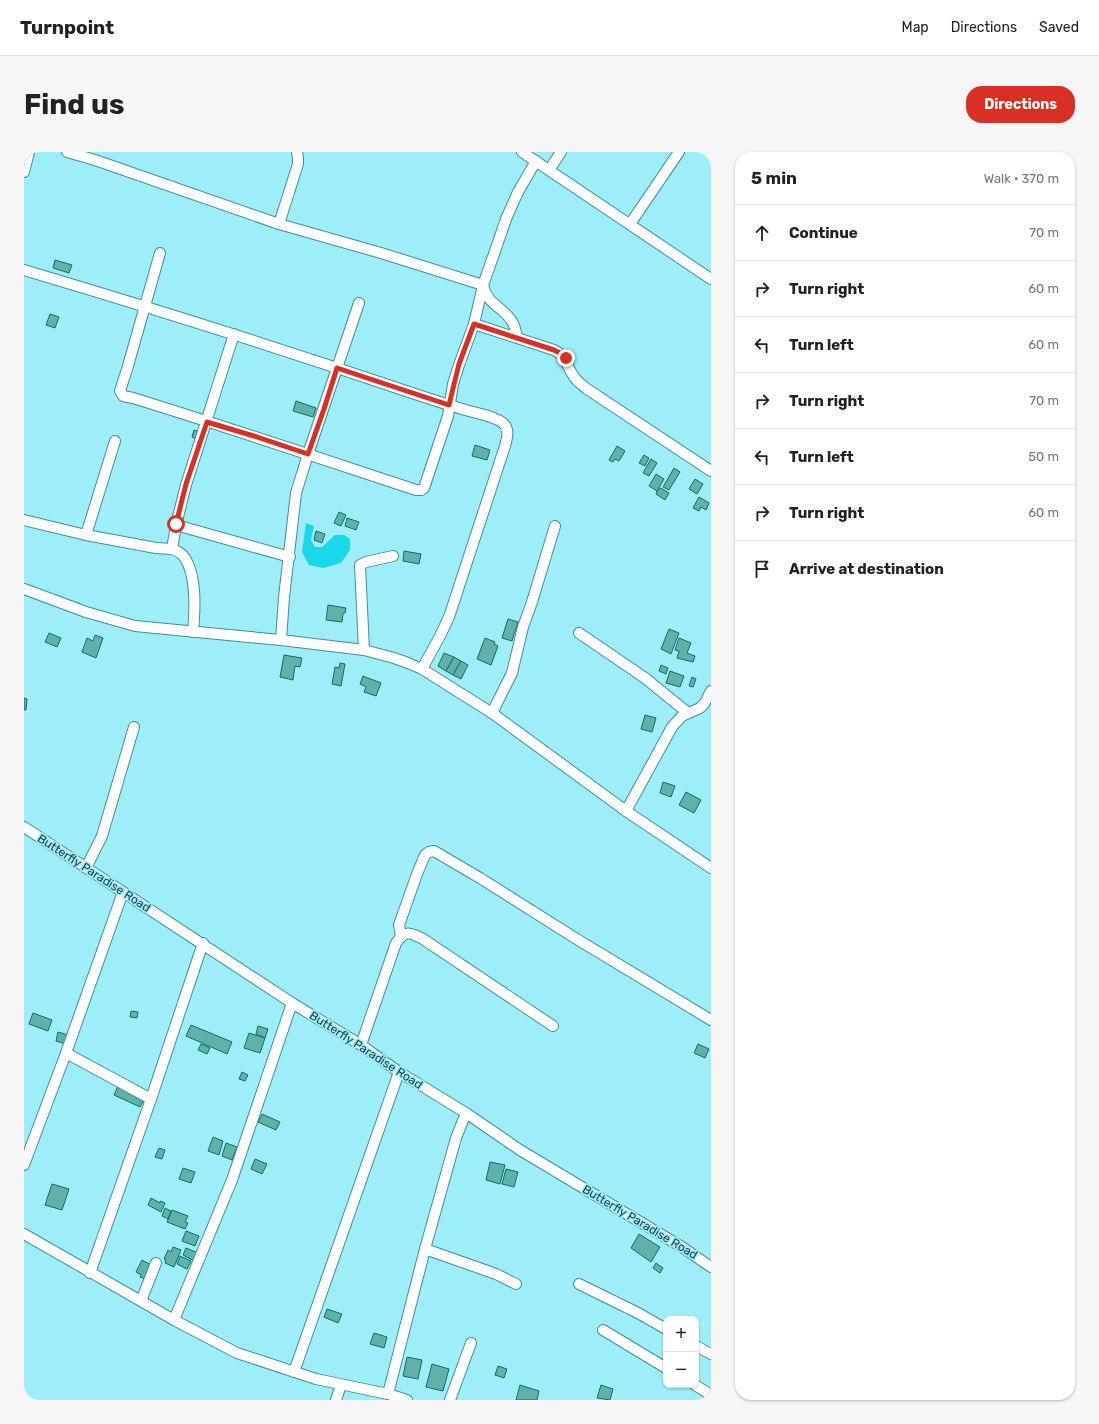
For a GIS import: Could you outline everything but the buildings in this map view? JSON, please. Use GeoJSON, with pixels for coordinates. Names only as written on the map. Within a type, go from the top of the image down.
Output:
{"type":"FeatureCollection","features":[{"type":"Feature","properties":{"kind":"street"},"geometry":{"type":"LineString","coordinates":[[66,152],[95,160],[279,224],[381,253],[483,286]]}},
{"type":"Feature","properties":{"kind":"street"},"geometry":{"type":"LineString","coordinates":[[279,224],[298,164],[297,152]]}},
{"type":"Feature","properties":{"kind":"street"},"geometry":{"type":"LineString","coordinates":[[522,152],[711,279]]}},
{"type":"Feature","properties":{"kind":"street"},"geometry":{"type":"LineString","coordinates":[[549,170],[561,152]]}},
{"type":"Feature","properties":{"kind":"street"},"geometry":{"type":"LineString","coordinates":[[630,224],[679,152]]}},
{"type":"Feature","properties":{"kind":"street"},"geometry":{"type":"LineString","coordinates":[[24,172],[26,158]]}},
{"type":"Feature","properties":{"kind":"street"},"geometry":{"type":"LineString","coordinates":[[160,253],[120,392],[123,396],[257,437],[416,490],[421,490],[424,488],[448,416],[449,405],[459,364],[474,324],[483,286],[506,219],[518,192],[536,162]]}},
{"type":"Feature","properties":{"kind":"street"},"geometry":{"type":"LineString","coordinates":[[24,270],[234,334],[499,420],[507,428],[508,433],[505,446],[455,601],[440,636],[422,669]]}},
{"type":"Feature","properties":{"kind":"street"},"geometry":{"type":"LineString","coordinates":[[483,286],[487,297],[510,319],[516,331],[517,338]]}},
{"type":"Feature","properties":{"kind":"street"},"geometry":{"type":"LineString","coordinates":[[281,640],[284,597],[290,557],[296,493],[359,303]]}},
{"type":"Feature","properties":{"kind":"street"},"geometry":{"type":"LineString","coordinates":[[474,324],[554,350],[562,354],[566,358],[573,375],[587,389],[711,471]]}},
{"type":"Feature","properties":{"kind":"street"},"geometry":{"type":"LineString","coordinates":[[172,549],[176,524],[186,484],[234,334]]}},
{"type":"Feature","properties":{"kind":"street"},"geometry":{"type":"LineString","coordinates":[[86,535],[115,441]]}},
{"type":"Feature","properties":{"kind":"street"},"geometry":{"type":"LineString","coordinates":[[24,520],[86,535],[179,551],[185,557],[192,578],[194,593],[194,632]]}},
{"type":"Feature","properties":{"kind":"street"},"geometry":{"type":"LineString","coordinates":[[176,524],[290,557]]}},
{"type":"Feature","properties":{"kind":"street"},"geometry":{"type":"LineString","coordinates":[[492,713],[512,673],[524,622],[534,595],[555,526]]}},
{"type":"Feature","properties":{"kind":"street"},"geometry":{"type":"LineString","coordinates":[[364,650],[360,565],[366,562],[393,556]]}},
{"type":"Feature","properties":{"kind":"street"},"geometry":{"type":"LineString","coordinates":[[24,590],[86,612],[135,626],[281,640],[364,650],[394,658],[422,669],[492,713],[626,811],[711,868]]}},
{"type":"Feature","properties":{"kind":"street"},"geometry":{"type":"LineString","coordinates":[[579,633],[645,678],[688,713]]}},
{"type":"Feature","properties":{"kind":"street"},"geometry":{"type":"LineString","coordinates":[[626,811],[672,727],[682,716],[700,708],[711,691]]}},
{"type":"Feature","properties":{"kind":"street"},"geometry":{"type":"LineString","coordinates":[[86,868],[102,836],[134,727]]}},
{"type":"Feature","properties":{"kind":"street","name":"Butterfly Paradise Road"},"geometry":{"type":"LineString","coordinates":[[24,827],[292,1003],[361,1045],[399,1072],[466,1113],[520,1150],[682,1247],[711,1267]]}},
{"type":"Feature","properties":{"kind":"street"},"geometry":{"type":"LineString","coordinates":[[401,936],[398,925],[417,874],[425,854],[434,851],[711,1020]]}},
{"type":"Feature","properties":{"kind":"street"},"geometry":{"type":"LineString","coordinates":[[24,1165],[66,1053],[123,892]]}},
{"type":"Feature","properties":{"kind":"street"},"geometry":{"type":"LineString","coordinates":[[361,1045],[396,943],[401,936],[407,933],[414,934],[423,939],[553,1026]]}},
{"type":"Feature","properties":{"kind":"street"},"geometry":{"type":"LineString","coordinates":[[90,1273],[151,1099],[202,943]]}},
{"type":"Feature","properties":{"kind":"street"},"geometry":{"type":"LineString","coordinates":[[174,1320],[232,1180],[292,1003]]}},
{"type":"Feature","properties":{"kind":"street"},"geometry":{"type":"LineString","coordinates":[[66,1053],[151,1099]]}},
{"type":"Feature","properties":{"kind":"street"},"geometry":{"type":"LineString","coordinates":[[294,1372],[399,1072]]}},
{"type":"Feature","properties":{"kind":"street"},"geometry":{"type":"LineString","coordinates":[[388,1394],[425,1249],[456,1138],[466,1113]]}},
{"type":"Feature","properties":{"kind":"street"},"geometry":{"type":"LineString","coordinates":[[24,1234],[174,1320],[237,1353],[294,1372],[341,1385],[388,1394],[407,1400]]}},
{"type":"Feature","properties":{"kind":"street"},"geometry":{"type":"LineString","coordinates":[[425,1249],[490,1272],[516,1284]]}},
{"type":"Feature","properties":{"kind":"street"},"geometry":{"type":"LineString","coordinates":[[141,1301],[156,1263]]}},
{"type":"Feature","properties":{"kind":"street"},"geometry":{"type":"LineString","coordinates":[[579,1284],[638,1313],[663,1327]]}},
{"type":"Feature","properties":{"kind":"street"},"geometry":{"type":"LineString","coordinates":[[603,1330],[663,1366]]}},
{"type":"Feature","properties":{"kind":"street"},"geometry":{"type":"LineString","coordinates":[[450,1400],[471,1343]]}},
{"type":"Feature","properties":{"kind":"street"},"geometry":{"type":"LineString","coordinates":[[699,1348],[711,1354]]}},
{"type":"Feature","properties":{"kind":"street"},"geometry":{"type":"LineString","coordinates":[[336,1400],[341,1385]]}},
{"type":"Feature","properties":{"kind":"street"},"geometry":{"type":"LineString","coordinates":[[699,1387],[709,1393]]}},
{"type":"Feature","properties":{"kind":"water"},"geometry":{"type":"Polygon","coordinates":[[[306,523],[314,526],[311,540],[315,547],[322,547],[335,535],[344,535],[350,539],[350,550],[341,563],[323,568],[309,565],[302,552],[306,523]]]}},
{"type":"Feature","properties":{"kind":"route"},"geometry":{"type":"LineString","coordinates":[[176,524],[186,484],[207,422],[308,454],[337,368],[449,405],[459,364],[474,324],[554,350],[566,358]]}}]}
